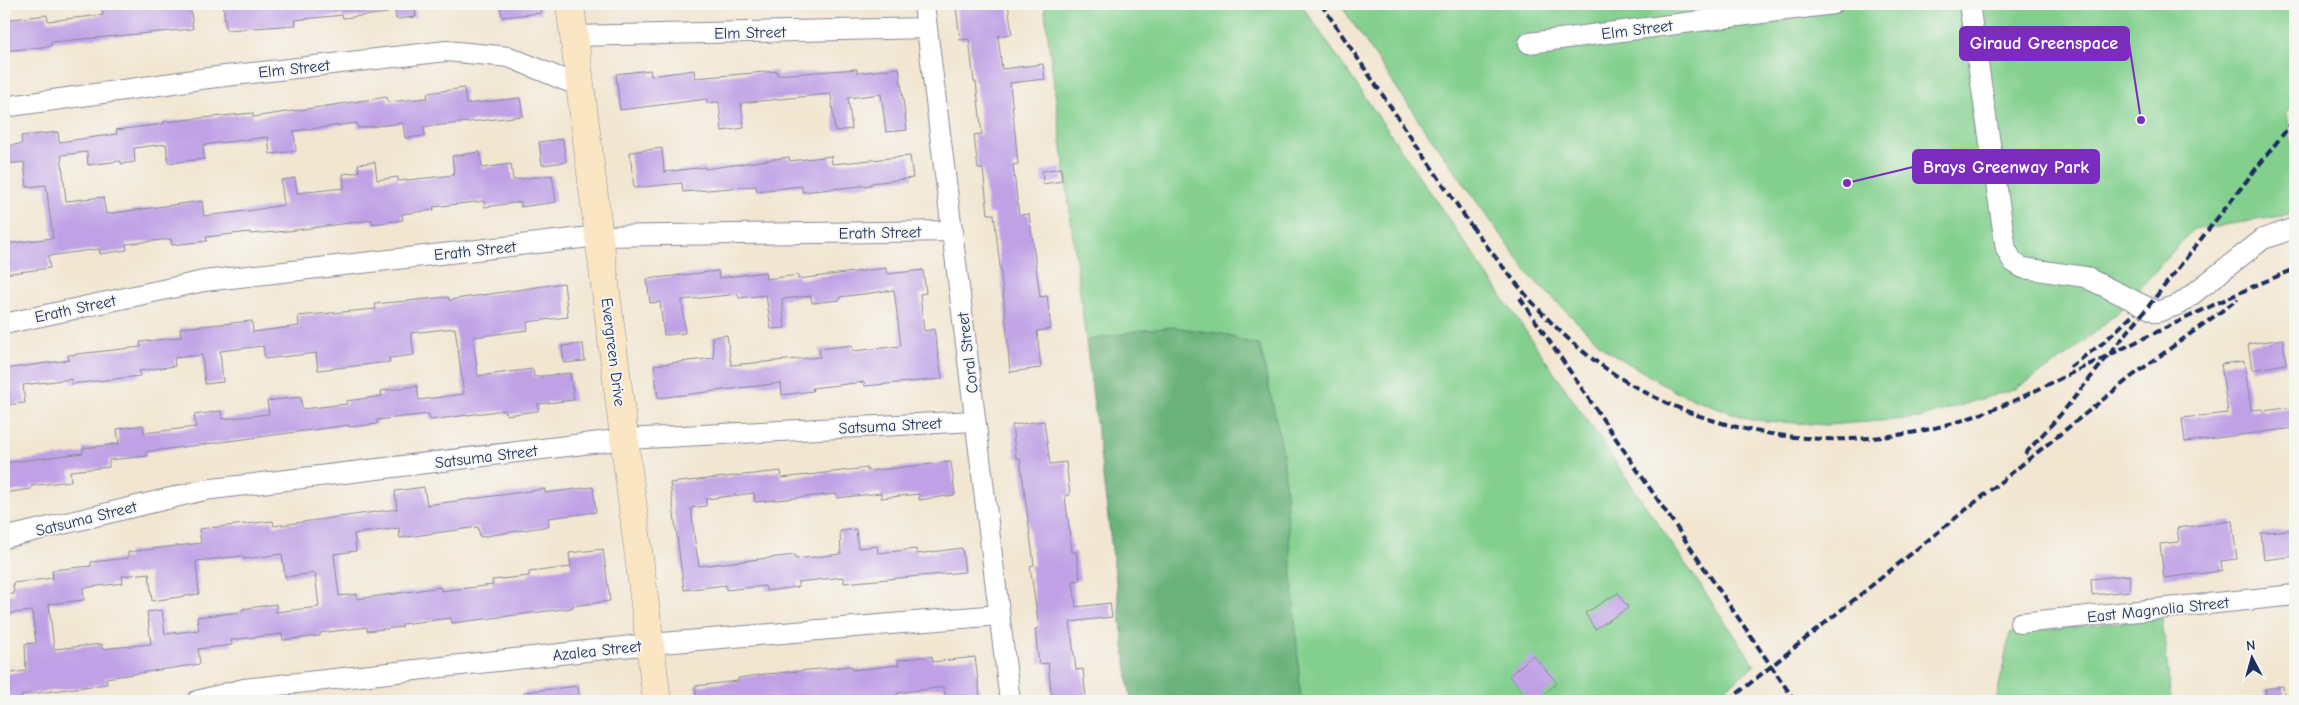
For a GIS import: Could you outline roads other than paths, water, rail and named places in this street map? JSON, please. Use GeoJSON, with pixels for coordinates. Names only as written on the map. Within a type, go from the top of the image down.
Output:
{"type":"FeatureCollection","features":[{"type":"Feature","properties":{"kind":"street","name":"Evergreen Drive"},"geometry":{"type":"LineString","coordinates":[[570,4],[657,701]]}},
{"type":"Feature","properties":{"kind":"street","name":"Coral Street"},"geometry":{"type":"LineString","coordinates":[[924,4],[1010,701]]}},
{"type":"Feature","properties":{"kind":"street","name":"Elm Street"},"geometry":{"type":"LineString","coordinates":[[1529,43],[1834,4]]}},
{"type":"Feature","properties":{"kind":"street"},"geometry":{"type":"LineString","coordinates":[[1969,4],[2006,249],[2013,262],[2022,268],[2085,277],[2157,312],[2180,304],[2263,240],[2295,228]]}},
{"type":"Feature","properties":{"kind":"street","name":"Elm Street"},"geometry":{"type":"LineString","coordinates":[[574,36],[927,28]]}},
{"type":"Feature","properties":{"kind":"street","name":"Elm Street"},"geometry":{"type":"LineString","coordinates":[[4,107],[208,78],[447,51],[509,57],[567,81],[580,84]]}},
{"type":"Feature","properties":{"kind":"street","name":"Erath Street"},"geometry":{"type":"LineString","coordinates":[[4,324],[204,281],[599,236],[953,232]]}},
{"type":"Feature","properties":{"kind":"street","name":"Satsuma Street"},"geometry":{"type":"LineString","coordinates":[[4,538],[204,490],[625,439],[975,421]]}},
{"type":"Feature","properties":{"kind":"street","name":"East Magnolia Street"},"geometry":{"type":"LineString","coordinates":[[2020,623],[2295,595]]}},
{"type":"Feature","properties":{"kind":"street","name":"Azalea Street"},"geometry":{"type":"LineString","coordinates":[[197,701],[244,689],[650,644],[999,615]]}},
{"type":"Feature","properties":{"kind":"railway"},"geometry":{"type":"LineString","coordinates":[[1321,4],[1474,230]]}},
{"type":"Feature","properties":{"kind":"railway"},"geometry":{"type":"LineString","coordinates":[[2025,454],[2061,414],[2147,308],[2295,119]]}},
{"type":"Feature","properties":{"kind":"railway"},"geometry":{"type":"LineString","coordinates":[[1471,225],[1549,321],[1580,349],[1623,380],[1669,404],[1719,422],[1770,434],[1822,439],[1875,438],[1927,430],[1978,415],[2017,399],[2232,296],[2295,269]]}},
{"type":"Feature","properties":{"kind":"railway"},"geometry":{"type":"LineString","coordinates":[[1520,298],[1795,701]]}},
{"type":"Feature","properties":{"kind":"railway"},"geometry":{"type":"LineString","coordinates":[[1728,701],[2131,377],[2238,299]]}},
{"type":"Feature","properties":{"kind":"railway"},"geometry":{"type":"LineString","coordinates":[[2070,367],[2103,343],[2135,313]]}},
{"type":"Feature","properties":{"kind":"place","name":"Giraud Greenspace"},"geometry":{"type":"Point","coordinates":[2141,120]}},
{"type":"Feature","properties":{"kind":"place","name":"Brays Greenway Park"},"geometry":{"type":"Point","coordinates":[1847,183]}}]}
